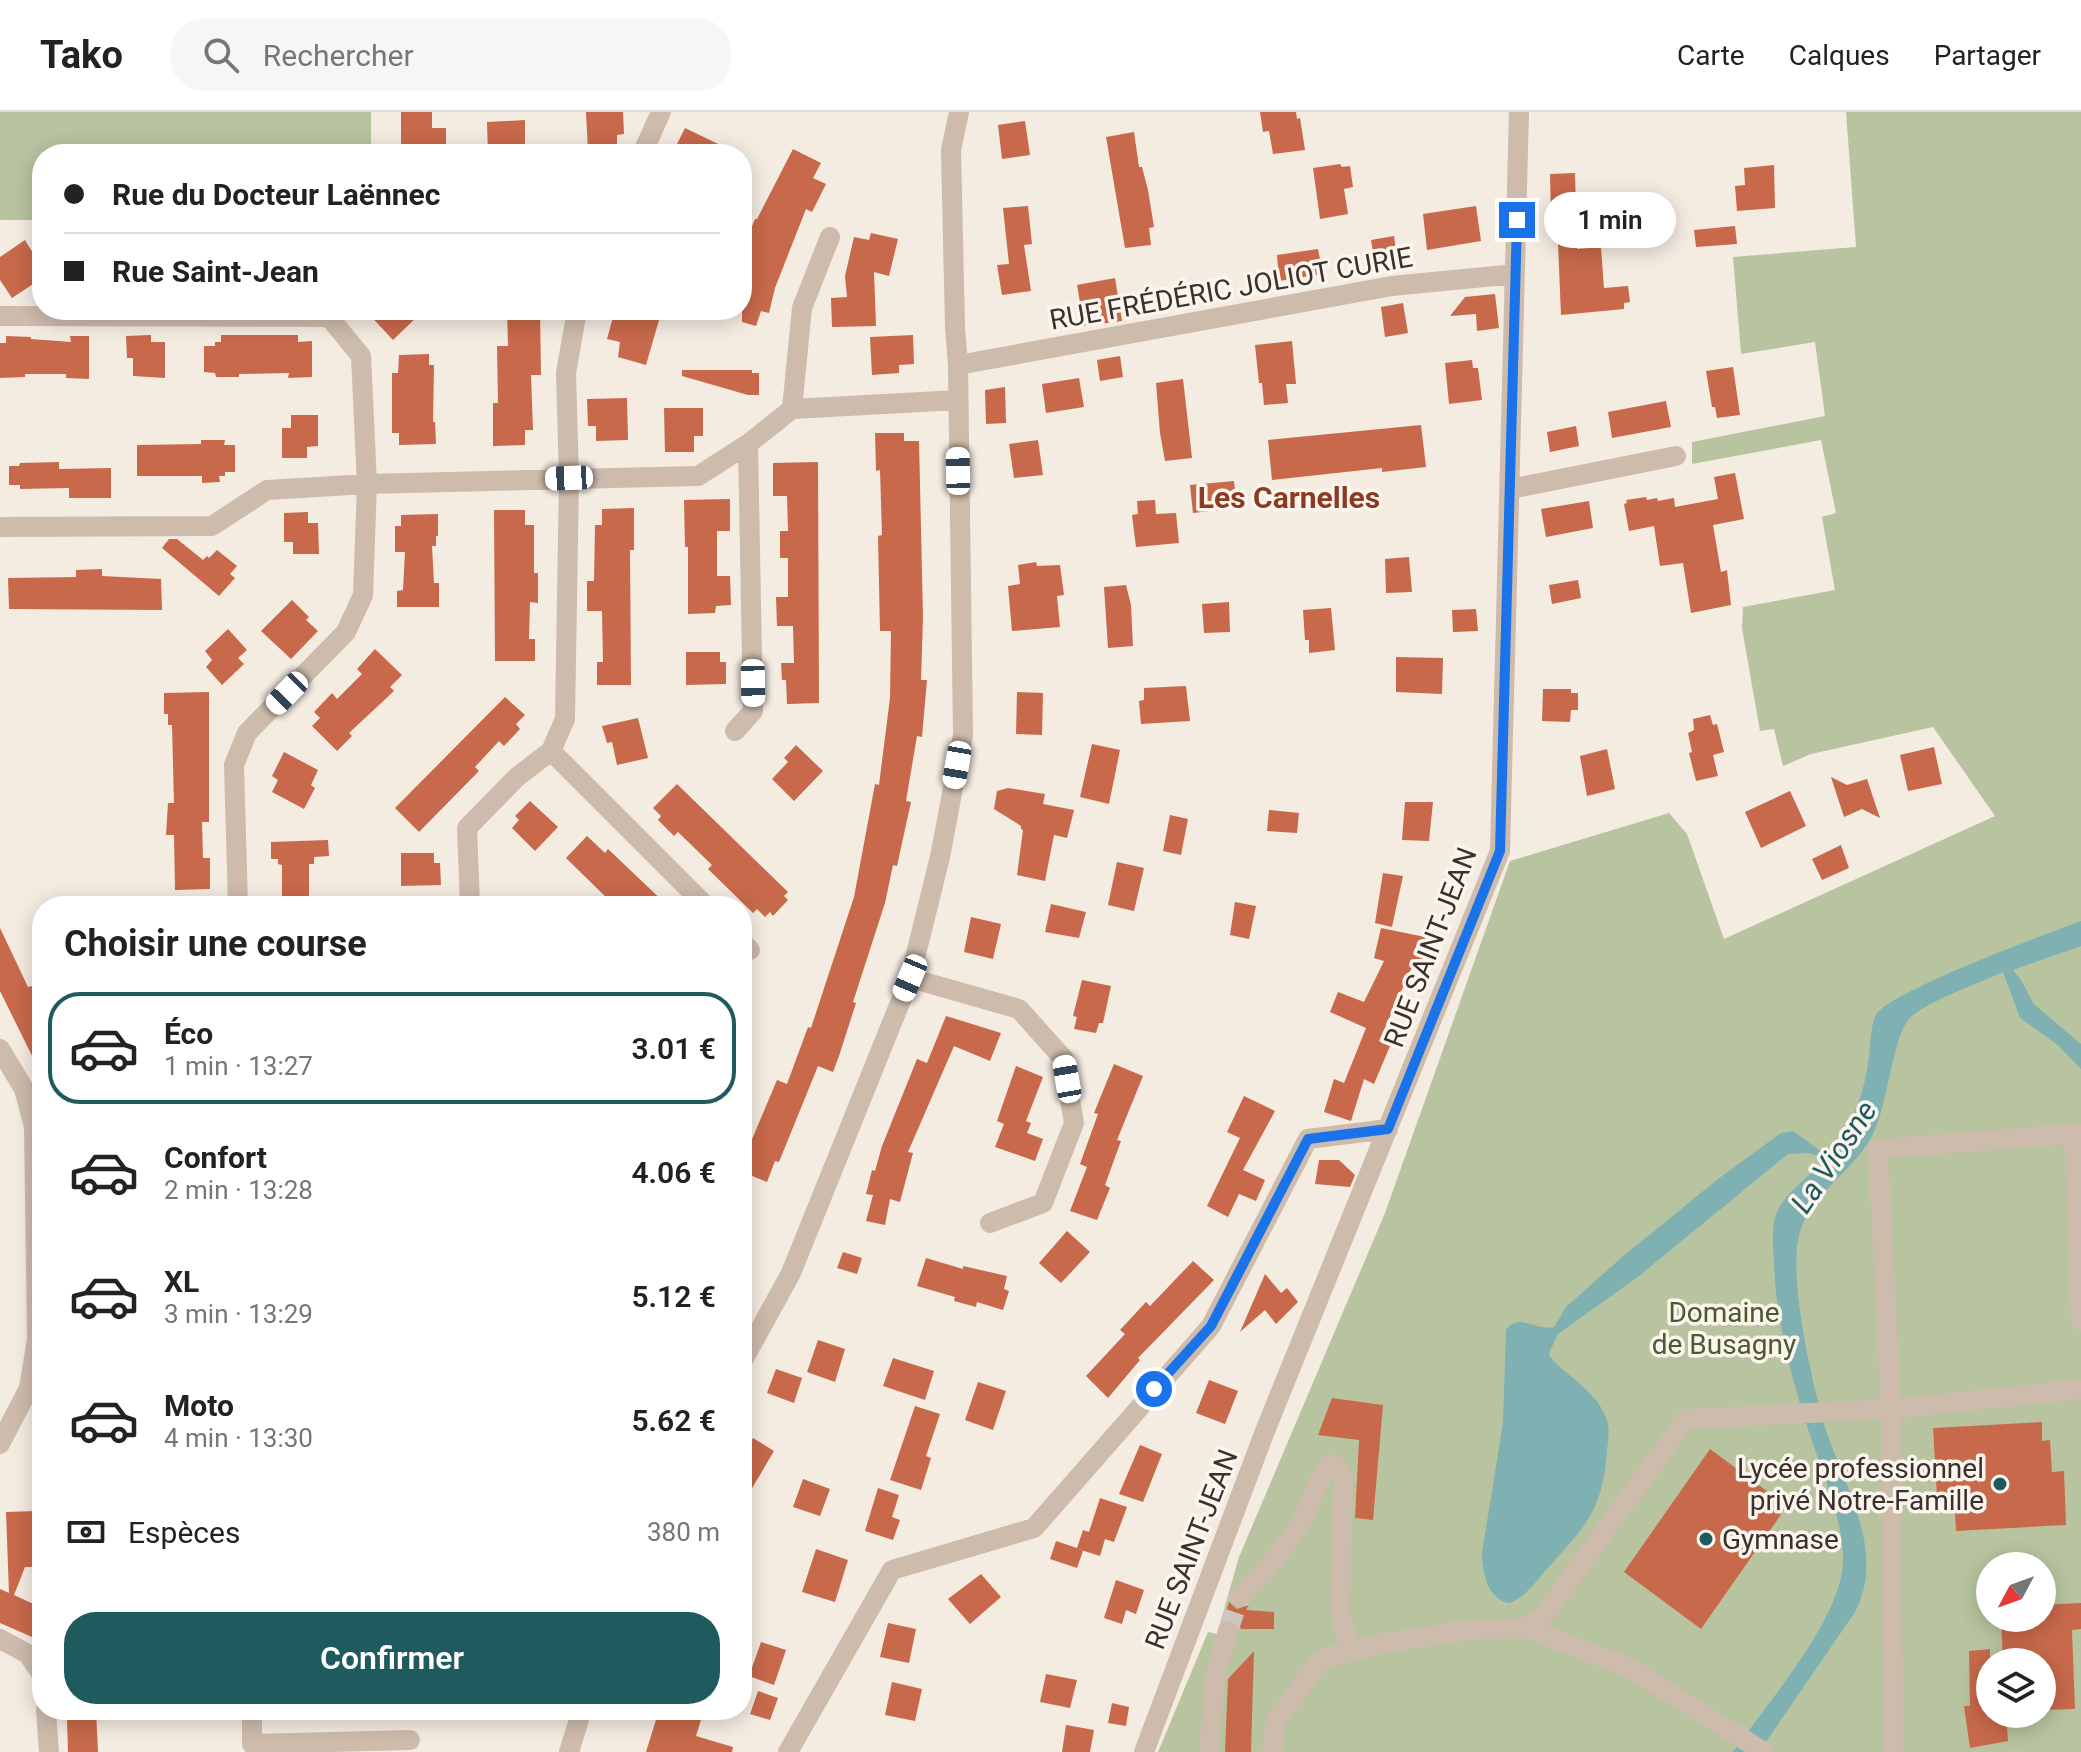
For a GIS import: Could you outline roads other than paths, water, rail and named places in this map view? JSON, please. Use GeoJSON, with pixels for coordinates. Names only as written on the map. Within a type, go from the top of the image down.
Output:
{"type":"FeatureCollection","features":[{"type":"Feature","properties":{"kind":"street"},"geometry":{"type":"LineString","coordinates":[[647,144],[661,112]]}},
{"type":"Feature","properties":{"kind":"street"},"geometry":{"type":"LineString","coordinates":[[752,1342],[791,1273],[910,978],[940,857],[963,735],[958,365],[951,150],[959,112]]}},
{"type":"Feature","properties":{"kind":"street","name":"RUE SAINT-JEAN"},"geometry":{"type":"LineString","coordinates":[[1144,1752],[1265,1431],[1500,851],[1519,112]]}},
{"type":"Feature","properties":{"kind":"street"},"geometry":{"type":"LineString","coordinates":[[792,409],[802,308],[830,237]]}},
{"type":"Feature","properties":{"kind":"street","name":"RUE FRÉDÉRIC JOLIOT CURIE"},"geometry":{"type":"LineString","coordinates":[[958,365],[1392,286],[1515,274]]}},
{"type":"Feature","properties":{"kind":"street"},"geometry":{"type":"LineString","coordinates":[[0,316],[32,316]]}},
{"type":"Feature","properties":{"kind":"street"},"geometry":{"type":"LineString","coordinates":[[238,896],[234,765],[247,733],[346,632],[363,595],[367,484],[361,356],[331,320]]}},
{"type":"Feature","properties":{"kind":"street"},"geometry":{"type":"LineString","coordinates":[[470,896],[467,828],[517,777],[551,751],[565,719],[569,478],[566,373],[575,320]]}},
{"type":"Feature","properties":{"kind":"street"},"geometry":{"type":"LineString","coordinates":[[0,527],[212,526],[267,490],[367,484],[698,476],[748,444],[792,409],[958,400]]}},
{"type":"Feature","properties":{"kind":"street"},"geometry":{"type":"LineString","coordinates":[[735,731],[753,711],[748,444]]}},
{"type":"Feature","properties":{"kind":"street"},"geometry":{"type":"LineString","coordinates":[[1510,489],[1676,456]]}},
{"type":"Feature","properties":{"kind":"street"},"geometry":{"type":"LineString","coordinates":[[551,751],[696,896]]}},
{"type":"Feature","properties":{"kind":"street"},"geometry":{"type":"LineString","coordinates":[[910,978],[1019,1009],[1063,1058],[1074,1123],[1043,1203],[990,1223]]}},
{"type":"Feature","properties":{"kind":"street"},"geometry":{"type":"LineString","coordinates":[[0,1049],[32,1109]]}},
{"type":"Feature","properties":{"kind":"street"},"geometry":{"type":"LineString","coordinates":[[788,1752],[892,1570],[1034,1528],[1211,1326],[1308,1139],[1388,1129]]}},
{"type":"Feature","properties":{"kind":"street"},"geometry":{"type":"LineString","coordinates":[[1893,1752],[1891,1409],[1878,1149],[2078,1134],[2081,1321]]}},
{"type":"Feature","properties":{"kind":"street"},"geometry":{"type":"LineString","coordinates":[[0,1444],[8,1411],[29,1388],[32,1377]]}},
{"type":"Feature","properties":{"kind":"street"},"geometry":{"type":"LineString","coordinates":[[1526,1628],[1544,1615],[1686,1419],[1891,1409],[2081,1389]]}},
{"type":"Feature","properties":{"kind":"street"},"geometry":{"type":"LineString","coordinates":[[1240,1596],[1288,1543],[1317,1491],[1322,1471],[1331,1464],[1340,1470],[1343,1478],[1340,1613],[1351,1651]]}},
{"type":"Feature","properties":{"kind":"street"},"geometry":{"type":"LineString","coordinates":[[1272,1752],[1275,1722],[1321,1659],[1384,1643],[1467,1630],[1526,1628],[1628,1667],[1764,1752]]}},
{"type":"Feature","properties":{"kind":"street"},"geometry":{"type":"LineString","coordinates":[[1209,1752],[1215,1677],[1228,1631]]}},
{"type":"Feature","properties":{"kind":"street"},"geometry":{"type":"LineString","coordinates":[[0,1639],[28,1654],[32,1660]]}},
{"type":"Feature","properties":{"kind":"street"},"geometry":{"type":"LineString","coordinates":[[47,1720],[49,1752]]}},
{"type":"Feature","properties":{"kind":"street"},"geometry":{"type":"LineString","coordinates":[[252,1720],[252,1744],[410,1740]]}},
{"type":"Feature","properties":{"kind":"street"},"geometry":{"type":"LineString","coordinates":[[569,1752],[579,1720]]}},
{"type":"Feature","properties":{"kind":"water","name":"La Viosne"},"geometry":{"type":"Polygon","coordinates":[[[2081,921],[2081,946],[2013,970],[2034,1004],[2081,1044],[2081,1069],[2059,1046],[2020,1018],[2003,972],[1928,1005],[1910,1018],[1904,1027],[1882,1110],[1871,1138],[1852,1164],[1819,1199],[1802,1225],[1796,1260],[1803,1331],[1823,1421],[1864,1540],[1864,1588],[1855,1612],[1759,1752],[1733,1752],[1812,1641],[1836,1594],[1842,1572],[1843,1556],[1837,1519],[1784,1344],[1777,1302],[1773,1242],[1775,1218],[1781,1204],[1825,1158],[1808,1153],[1788,1154],[1639,1276],[1558,1334],[1550,1357],[1588,1391],[1607,1420],[1609,1434],[1605,1473],[1596,1505],[1581,1529],[1530,1589],[1510,1603],[1502,1601],[1491,1591],[1485,1577],[1482,1553],[1503,1423],[1506,1330],[1516,1322],[1554,1327],[1566,1307],[1621,1258],[1718,1179],[1781,1133],[1793,1131],[1822,1152],[1835,1148],[1848,1128],[1861,1093],[1874,1019],[1887,1005],[1938,978],[2081,921]]]}},
{"type":"Feature","properties":{"kind":"tunnel"},"geometry":{"type":"LineString","coordinates":[[1228,1631],[1240,1596]]}},
{"type":"Feature","properties":{"kind":"place","name":"Lycée professionnel privé Notre-Famille"},"geometry":{"type":"Point","coordinates":[2000,1484]}},
{"type":"Feature","properties":{"kind":"place","name":"Gymnase"},"geometry":{"type":"Point","coordinates":[1706,1539]}},
{"type":"Feature","properties":{"kind":"district","name":"Les Carnelles"},"geometry":{"type":"Point","coordinates":[1289,498]}},
{"type":"Feature","properties":{"kind":"park label","name":"Domaine de Busagny"},"geometry":{"type":"Point","coordinates":[1724,1328]}}]}
